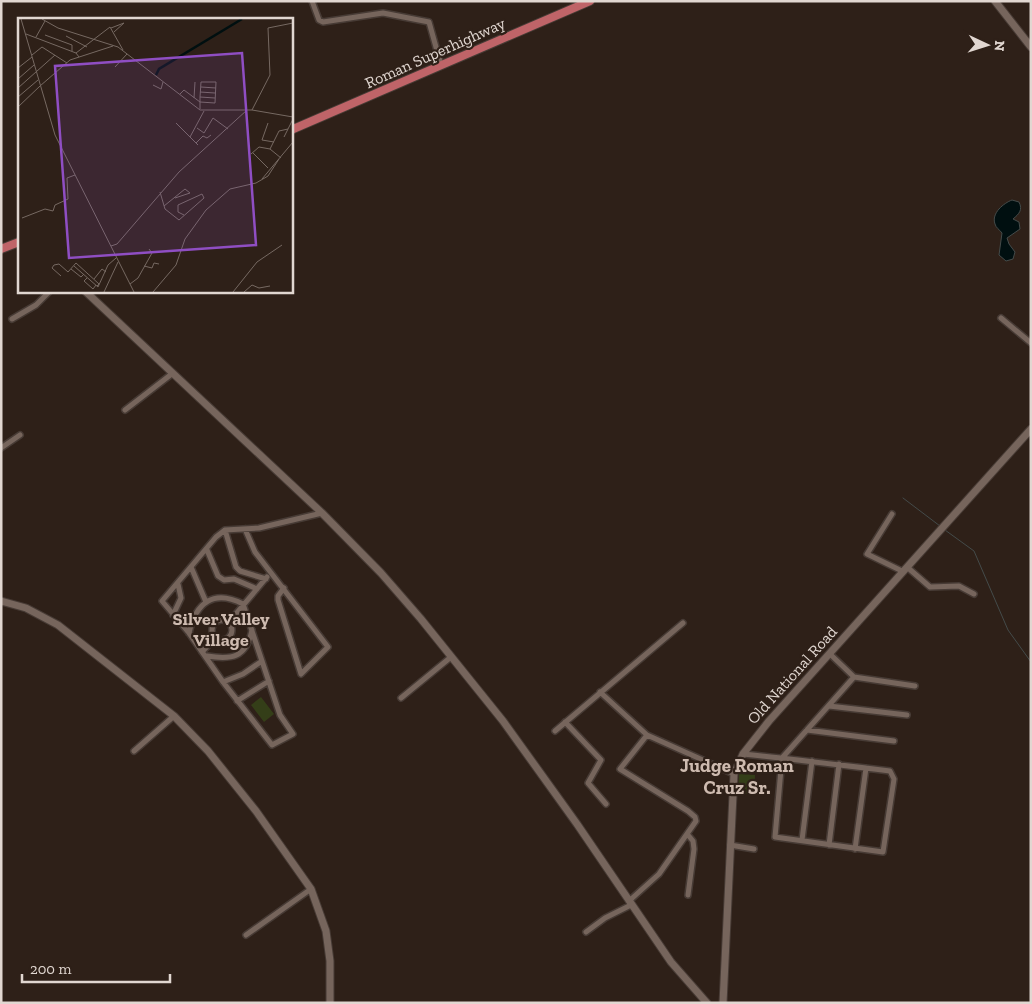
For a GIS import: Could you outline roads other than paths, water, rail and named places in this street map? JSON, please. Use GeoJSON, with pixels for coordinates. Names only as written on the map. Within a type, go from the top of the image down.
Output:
{"type":"FeatureCollection","features":[{"type":"Feature","properties":{"kind":"main road","name":"Roman Superhighway"},"geometry":{"type":"LineString","coordinates":[[292,130],[590,1]]}},
{"type":"Feature","properties":{"kind":"main road"},"geometry":{"type":"LineString","coordinates":[[1,249],[18,242]]}},
{"type":"Feature","properties":{"kind":"street"},"geometry":{"type":"LineString","coordinates":[[312,1],[319,20],[322,22],[383,13],[429,22],[441,65]]}},
{"type":"Feature","properties":{"kind":"street"},"geometry":{"type":"LineString","coordinates":[[995,1],[1031,47]]}},
{"type":"Feature","properties":{"kind":"street"},"geometry":{"type":"LineString","coordinates":[[12,319],[36,305],[49,292]]}},
{"type":"Feature","properties":{"kind":"street"},"geometry":{"type":"LineString","coordinates":[[86,292],[322,513],[381,573],[503,721],[671,962],[707,1003]]}},
{"type":"Feature","properties":{"kind":"street"},"geometry":{"type":"LineString","coordinates":[[1001,318],[1031,343]]}},
{"type":"Feature","properties":{"kind":"street"},"geometry":{"type":"LineString","coordinates":[[125,410],[173,373]]}},
{"type":"Feature","properties":{"kind":"street","name":"Old National Road"},"geometry":{"type":"LineString","coordinates":[[723,1003],[734,774],[743,754],[769,721],[937,531],[1031,429]]}},
{"type":"Feature","properties":{"kind":"street"},"geometry":{"type":"LineString","coordinates":[[1,448],[20,435]]}},
{"type":"Feature","properties":{"kind":"street"},"geometry":{"type":"LineString","coordinates":[[244,604],[280,715],[293,733],[272,745],[237,701],[189,633],[162,601],[207,550],[216,537],[225,530],[259,528],[322,513]]}},
{"type":"Feature","properties":{"kind":"street"},"geometry":{"type":"LineString","coordinates":[[892,514],[867,554],[904,569],[930,587],[959,586],[974,594]]}},
{"type":"Feature","properties":{"kind":"street"},"geometry":{"type":"LineString","coordinates":[[245,529],[254,552],[284,588],[328,647],[301,674],[278,600],[278,596],[284,588]]}},
{"type":"Feature","properties":{"kind":"street"},"geometry":{"type":"LineString","coordinates":[[225,530],[236,567],[240,571],[266,579]]}},
{"type":"Feature","properties":{"kind":"street"},"geometry":{"type":"LineString","coordinates":[[207,550],[218,576],[224,580],[234,579],[257,589]]}},
{"type":"Feature","properties":{"kind":"street"},"geometry":{"type":"LineString","coordinates":[[192,567],[206,602]]}},
{"type":"Feature","properties":{"kind":"street"},"geometry":{"type":"LineString","coordinates":[[229,622],[271,572]]}},
{"type":"Feature","properties":{"kind":"street"},"geometry":{"type":"LineString","coordinates":[[173,615],[181,598],[178,584]]}},
{"type":"Feature","properties":{"kind":"street"},"geometry":{"type":"LineString","coordinates":[[189,633],[196,614],[206,602],[223,597],[244,604]]}},
{"type":"Feature","properties":{"kind":"street"},"geometry":{"type":"LineString","coordinates":[[1,601],[26,608],[58,625],[174,716],[208,751],[256,811],[311,889],[326,932],[330,961],[330,1003]]}},
{"type":"Feature","properties":{"kind":"street"},"geometry":{"type":"LineString","coordinates":[[223,619],[229,622],[232,628],[228,638],[222,640],[215,638],[211,632],[214,622],[223,619]]}},
{"type":"Feature","properties":{"kind":"street"},"geometry":{"type":"LineString","coordinates":[[555,731],[683,623]]}},
{"type":"Feature","properties":{"kind":"street"},"geometry":{"type":"LineString","coordinates":[[204,654],[232,658],[240,654],[250,640],[253,629]]}},
{"type":"Feature","properties":{"kind":"street"},"geometry":{"type":"LineString","coordinates":[[204,654],[215,638]]}},
{"type":"Feature","properties":{"kind":"street"},"geometry":{"type":"LineString","coordinates":[[830,654],[854,677],[915,686]]}},
{"type":"Feature","properties":{"kind":"street"},"geometry":{"type":"LineString","coordinates":[[401,698],[451,657]]}},
{"type":"Feature","properties":{"kind":"street"},"geometry":{"type":"LineString","coordinates":[[223,682],[243,674],[262,661]]}},
{"type":"Feature","properties":{"kind":"street"},"geometry":{"type":"LineString","coordinates":[[743,754],[782,758],[812,761],[839,764],[891,772],[894,779],[883,852],[775,837],[782,758],[854,677]]}},
{"type":"Feature","properties":{"kind":"street"},"geometry":{"type":"LineString","coordinates":[[237,701],[269,680]]}},
{"type":"Feature","properties":{"kind":"street"},"geometry":{"type":"LineString","coordinates":[[600,692],[647,734],[734,774]]}},
{"type":"Feature","properties":{"kind":"street"},"geometry":{"type":"LineString","coordinates":[[829,706],[907,714]]}},
{"type":"Feature","properties":{"kind":"street"},"geometry":{"type":"LineString","coordinates":[[134,751],[174,716]]}},
{"type":"Feature","properties":{"kind":"street"},"geometry":{"type":"LineString","coordinates":[[565,722],[601,760],[588,783],[606,804]]}},
{"type":"Feature","properties":{"kind":"street"},"geometry":{"type":"LineString","coordinates":[[807,730],[894,741]]}},
{"type":"Feature","properties":{"kind":"street"},"geometry":{"type":"LineString","coordinates":[[586,932],[630,903],[659,874],[695,825],[695,817],[620,768],[647,734]]}},
{"type":"Feature","properties":{"kind":"street"},"geometry":{"type":"LineString","coordinates":[[802,840],[812,761]]}},
{"type":"Feature","properties":{"kind":"street"},"geometry":{"type":"LineString","coordinates":[[829,845],[839,764]]}},
{"type":"Feature","properties":{"kind":"street"},"geometry":{"type":"LineString","coordinates":[[855,849],[866,768]]}},
{"type":"Feature","properties":{"kind":"street"},"geometry":{"type":"LineString","coordinates":[[688,835],[693,841],[694,849],[688,895]]}},
{"type":"Feature","properties":{"kind":"street"},"geometry":{"type":"LineString","coordinates":[[730,845],[754,849]]}},
{"type":"Feature","properties":{"kind":"street"},"geometry":{"type":"LineString","coordinates":[[246,935],[311,889]]}},
{"type":"Feature","properties":{"kind":"waterway"},"geometry":{"type":"LineString","coordinates":[[903,498],[940,526]]}},
{"type":"Feature","properties":{"kind":"waterway"},"geometry":{"type":"LineString","coordinates":[[945,530],[974,551],[1008,630],[1031,662]]}},
{"type":"Feature","properties":{"kind":"district","name":"Silver Valley Village"},"geometry":{"type":"Point","coordinates":[221,629]}},
{"type":"Feature","properties":{"kind":"district","name":"Judge Roman Cruz Sr."},"geometry":{"type":"Point","coordinates":[737,776]}}]}
